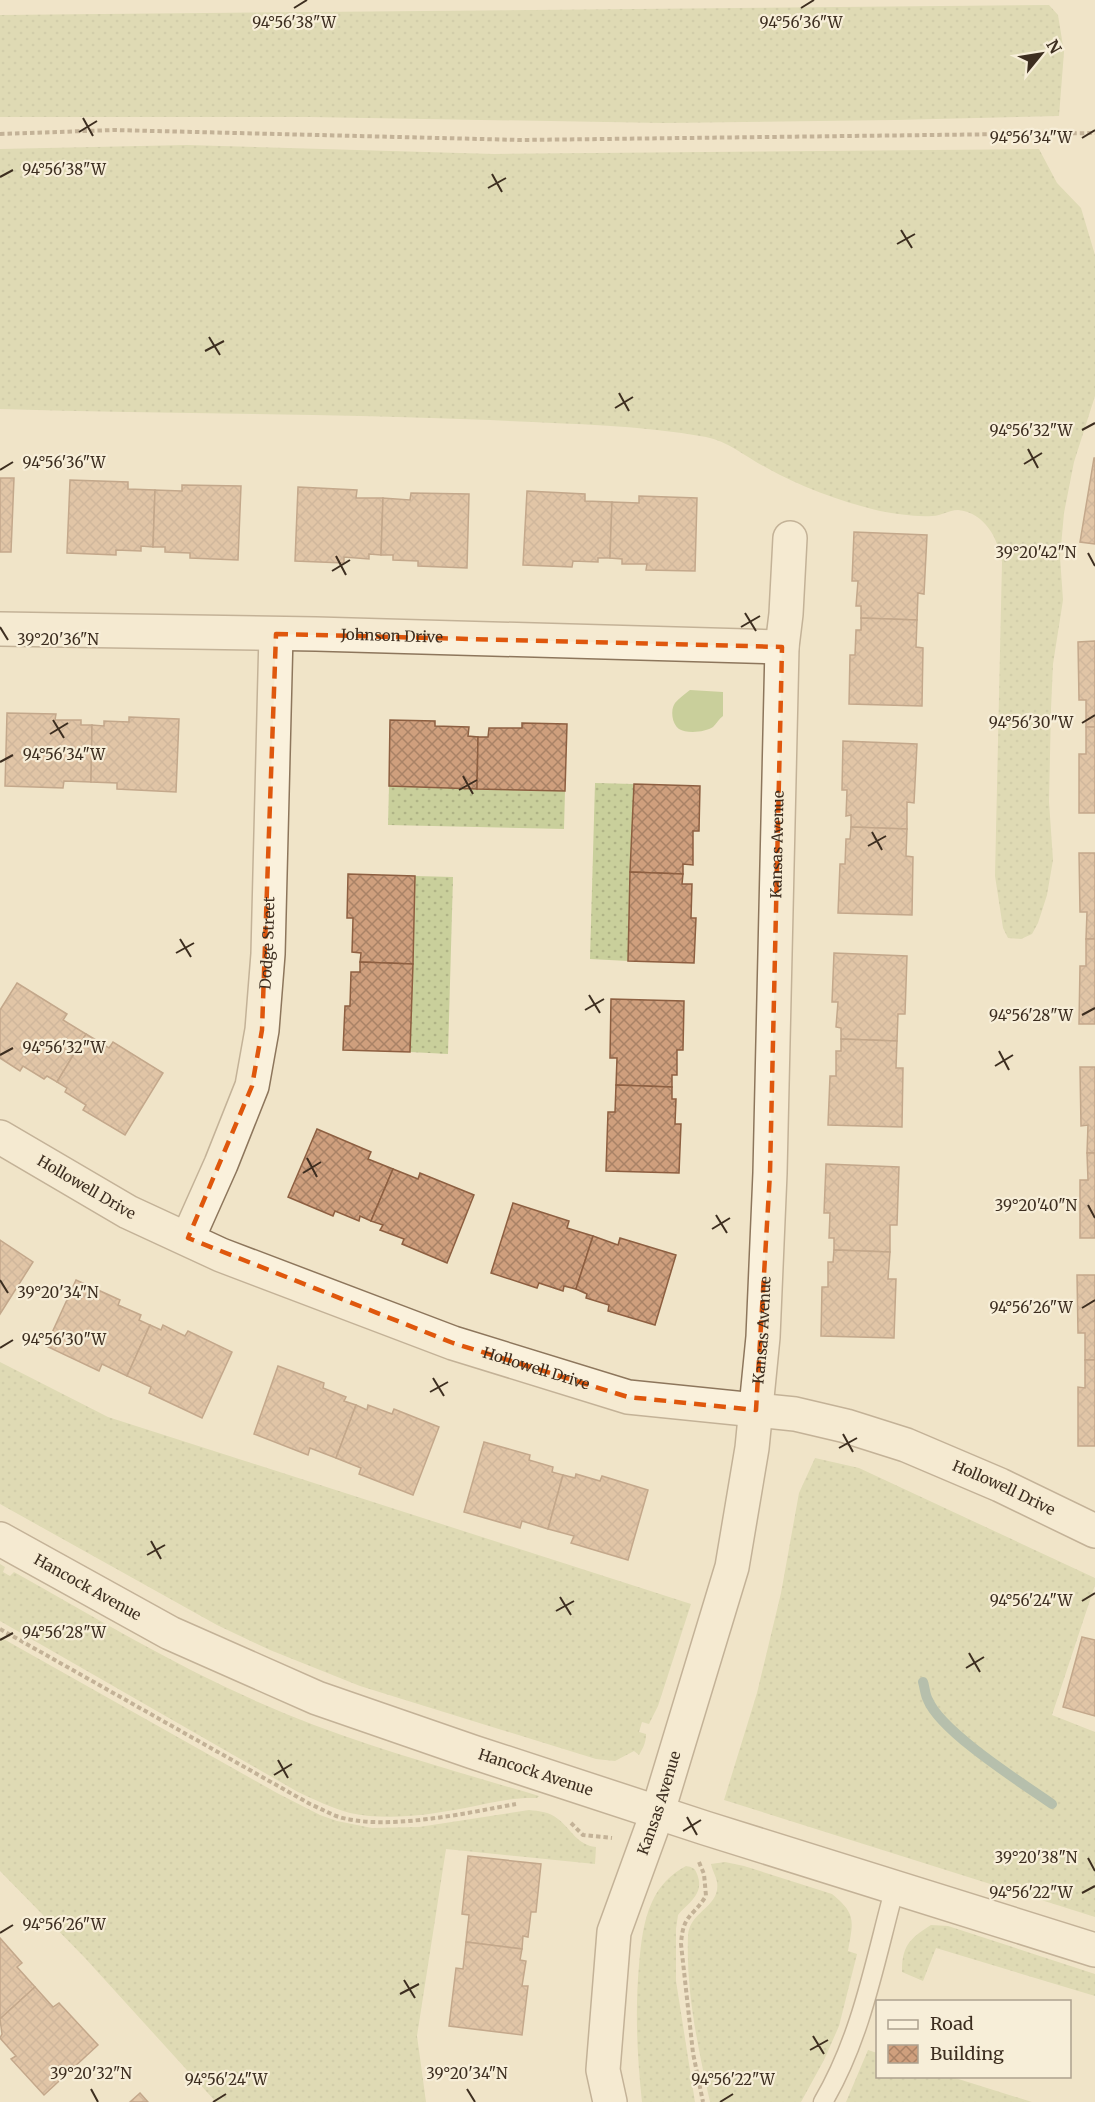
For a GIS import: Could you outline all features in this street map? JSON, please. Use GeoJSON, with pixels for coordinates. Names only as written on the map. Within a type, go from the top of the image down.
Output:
{"type":"FeatureCollection","features":[{"type":"Feature","properties":{"kind":"street","name":"Kansas Avenue"},"geometry":{"type":"LineString","coordinates":[[610,2102],[603,2070],[614,1932],[658,1811],[732,1567],[753,1448],[763,1337],[770,1173],[782,647],[790,538]]}},
{"type":"Feature","properties":{"kind":"street","name":"Johnson Drive"},"geometry":{"type":"LineString","coordinates":[[0,629],[782,647]]}},
{"type":"Feature","properties":{"kind":"street","name":"Dodge Street"},"geometry":{"type":"LineString","coordinates":[[188,1238],[252,1086],[262,1030],[268,954],[276,634]]}},
{"type":"Feature","properties":{"kind":"street","name":"Hollowell Drive"},"geometry":{"type":"LineString","coordinates":[[0,1137],[128,1212],[221,1255],[453,1344],[628,1397],[795,1414],[846,1426],[906,1445],[1000,1485],[1095,1531]]}},
{"type":"Feature","properties":{"kind":"street","name":"Hancock Avenue"},"geometry":{"type":"LineString","coordinates":[[0,1539],[170,1633],[317,1698],[473,1752],[1095,1950]]}},
{"type":"Feature","properties":{"kind":"lane"},"geometry":{"type":"LineString","coordinates":[[823,2102],[831,2089],[853,2037],[870,1989],[895,1887]]}},
{"type":"Feature","properties":{"kind":"path"},"geometry":{"type":"LineString","coordinates":[[0,134],[114,130],[521,140],[1095,134]]}},
{"type":"Feature","properties":{"kind":"path"},"geometry":{"type":"LineString","coordinates":[[0,1629],[310,1804],[336,1816],[356,1820],[397,1822],[439,1818],[518,1804]]}},
{"type":"Feature","properties":{"kind":"path"},"geometry":{"type":"LineString","coordinates":[[564,1817],[583,1835],[646,1843]]}},
{"type":"Feature","properties":{"kind":"path"},"geometry":{"type":"LineString","coordinates":[[699,1860],[704,1874],[706,1896],[685,1920],[681,1944],[693,2053],[703,2102]]}},
{"type":"Feature","properties":{"kind":"highlighted area"},"geometry":{"type":"Polygon","coordinates":[[[276,634],[782,647],[770,1173],[756,1410],[628,1397],[453,1343],[188,1238],[252,1086],[262,1030],[276,634]]]}},
{"type":"Feature","properties":{"kind":"green space"},"geometry":{"type":"Polygon","coordinates":[[[1049,5],[1058,15],[1064,52],[1059,116],[664,123],[310,117],[0,117],[0,15],[1049,5]]]}},
{"type":"Feature","properties":{"kind":"green space"},"geometry":{"type":"Polygon","coordinates":[[[187,145],[494,154],[1039,149],[1057,183],[1081,208],[1095,255],[1095,396],[1074,462],[1064,513],[1060,557],[1063,600],[1053,664],[1051,709],[1049,802],[1053,860],[1047,895],[1032,934],[1021,939],[1008,938],[1003,928],[995,876],[1002,562],[989,528],[976,516],[958,510],[936,516],[880,511],[822,493],[794,481],[714,439],[652,429],[429,418],[0,409],[0,149],[187,145]]]}},
{"type":"Feature","properties":{"kind":"green space"},"geometry":{"type":"Polygon","coordinates":[[[690,690],[723,692],[723,716],[710,729],[687,732],[679,729],[675,724],[673,706],[690,690]]]}},
{"type":"Feature","properties":{"kind":"green space"},"geometry":{"type":"Polygon","coordinates":[[[595,783],[634,784],[628,961],[590,959],[595,783]]]}},
{"type":"Feature","properties":{"kind":"green space"},"geometry":{"type":"Polygon","coordinates":[[[389,786],[565,791],[564,829],[388,825],[389,786]]]}},
{"type":"Feature","properties":{"kind":"green space"},"geometry":{"type":"Polygon","coordinates":[[[415,876],[453,877],[448,1054],[410,1052],[415,876]]]}},
{"type":"Feature","properties":{"kind":"green space"},"geometry":{"type":"Polygon","coordinates":[[[0,1362],[108,1417],[691,1604],[658,1706],[649,1724],[642,1722],[639,1732],[646,1734],[646,1737],[639,1755],[634,1751],[615,1761],[596,1759],[360,1686],[270,1650],[217,1625],[0,1504],[0,1362]]]}},
{"type":"Feature","properties":{"kind":"green space"},"geometry":{"type":"Polygon","coordinates":[[[815,1458],[859,1468],[1095,1578],[1095,1585],[1052,1715],[1095,1732],[1095,1917],[724,1800],[757,1693],[781,1593],[799,1493],[815,1458]]]}},
{"type":"Feature","properties":{"kind":"green space"},"geometry":{"type":"Polygon","coordinates":[[[0,1564],[5,1567],[3,1572],[10,1576],[14,1572],[165,1656],[258,1702],[362,1742],[539,1796],[510,1799],[437,1813],[393,1817],[350,1813],[324,1804],[298,1792],[0,1621],[0,1564]]]}},
{"type":"Feature","properties":{"kind":"green space"},"geometry":{"type":"Polygon","coordinates":[[[0,1637],[320,1815],[372,1828],[419,1827],[529,1810],[540,1811],[555,1817],[579,1840],[596,1847],[595,1864],[446,1849],[417,2036],[426,2102],[216,2102],[85,1958],[0,1871],[0,1637]]]}},
{"type":"Feature","properties":{"kind":"green space"},"geometry":{"type":"Polygon","coordinates":[[[725,1862],[832,1894],[846,1907],[851,1919],[848,1951],[857,1954],[839,2026],[801,2102],[710,2102],[691,1999],[688,1936],[694,1921],[710,1903],[717,1890],[711,1864],[725,1862]]]}},
{"type":"Feature","properties":{"kind":"green space"},"geometry":{"type":"Polygon","coordinates":[[[686,1866],[695,1870],[699,1887],[695,1897],[678,1915],[676,1981],[695,2102],[642,2102],[637,2016],[643,1933],[646,1917],[658,1891],[670,1877],[686,1866]]]}},
{"type":"Feature","properties":{"kind":"green space"},"geometry":{"type":"Polygon","coordinates":[[[931,1925],[948,1926],[1095,1974],[1095,1996],[936,1948],[923,1981],[902,1972],[903,1956],[908,1944],[931,1925]]]}},
{"type":"Feature","properties":{"kind":"green space"},"geometry":{"type":"Polygon","coordinates":[[[868,2050],[876,2053],[876,2078],[955,2078],[1032,2102],[846,2102],[868,2050]]]}},
{"type":"Feature","properties":{"kind":"building"},"geometry":{"type":"Polygon","coordinates":[[[1095,458],[1095,544],[1080,542],[1095,458]]]}},
{"type":"Feature","properties":{"kind":"building"},"geometry":{"type":"Polygon","coordinates":[[[0,478],[14,478],[11,552],[0,552],[0,478]]]}},
{"type":"Feature","properties":{"kind":"building"},"geometry":{"type":"Polygon","coordinates":[[[70,480],[128,482],[128,489],[155,490],[153,547],[141,546],[141,551],[116,550],[116,555],[67,553],[70,480]]]}},
{"type":"Feature","properties":{"kind":"building"},"geometry":{"type":"Polygon","coordinates":[[[182,485],[241,486],[238,560],[190,558],[190,553],[165,552],[165,547],[153,547],[155,490],[182,491],[182,485]]]}},
{"type":"Feature","properties":{"kind":"building"},"geometry":{"type":"Polygon","coordinates":[[[298,487],[357,490],[356,498],[383,498],[381,555],[369,554],[369,559],[344,557],[344,563],[295,561],[298,487]]]}},
{"type":"Feature","properties":{"kind":"building"},"geometry":{"type":"Polygon","coordinates":[[[527,491],[585,494],[585,501],[612,502],[610,558],[598,558],[598,562],[573,561],[572,567],[523,565],[527,491]]]}},
{"type":"Feature","properties":{"kind":"building"},"geometry":{"type":"Polygon","coordinates":[[[411,493],[469,494],[467,568],[418,566],[418,561],[393,560],[393,555],[381,555],[383,498],[410,500],[411,493]]]}},
{"type":"Feature","properties":{"kind":"building"},"geometry":{"type":"Polygon","coordinates":[[[639,496],[697,498],[695,571],[646,570],[647,564],[622,564],[622,559],[610,558],[612,502],[639,503],[639,496]]]}},
{"type":"Feature","properties":{"kind":"building"},"geometry":{"type":"Polygon","coordinates":[[[854,532],[927,535],[924,594],[918,593],[917,620],[861,618],[861,606],[856,606],[858,581],[852,581],[854,532]]]}},
{"type":"Feature","properties":{"kind":"building"},"geometry":{"type":"Polygon","coordinates":[[[861,618],[917,620],[916,647],[923,648],[922,706],[849,704],[850,655],[855,655],[856,630],[861,630],[861,618]]]}},
{"type":"Feature","properties":{"kind":"building"},"geometry":{"type":"Polygon","coordinates":[[[1095,641],[1095,727],[1086,727],[1086,700],[1079,700],[1078,642],[1095,641]]]}},
{"type":"Feature","properties":{"kind":"building"},"geometry":{"type":"Polygon","coordinates":[[[7,713],[56,714],[55,720],[81,720],[81,725],[92,725],[91,782],[64,781],[63,788],[5,786],[7,713]]]}},
{"type":"Feature","properties":{"kind":"building"},"geometry":{"type":"Polygon","coordinates":[[[129,717],[179,719],[176,792],[117,789],[117,783],[91,782],[92,725],[104,726],[104,721],[129,722],[129,717]]]}},
{"type":"Feature","properties":{"kind":"building"},"geometry":{"type":"Polygon","coordinates":[[[390,720],[435,721],[435,726],[469,727],[468,736],[478,737],[477,789],[389,786],[390,720]]]}},
{"type":"Feature","properties":{"kind":"building"},"geometry":{"type":"Polygon","coordinates":[[[522,723],[567,724],[565,791],[477,789],[478,737],[488,737],[489,728],[522,728],[522,723]]]}},
{"type":"Feature","properties":{"kind":"building"},"geometry":{"type":"Polygon","coordinates":[[[1086,727],[1095,727],[1095,813],[1079,813],[1079,754],[1086,754],[1086,727]]]}},
{"type":"Feature","properties":{"kind":"building"},"geometry":{"type":"Polygon","coordinates":[[[843,741],[917,744],[914,803],[907,802],[907,829],[851,827],[851,815],[846,816],[847,790],[842,790],[843,741]]]}},
{"type":"Feature","properties":{"kind":"building"},"geometry":{"type":"Polygon","coordinates":[[[634,784],[700,786],[699,831],[693,831],[693,865],[683,864],[683,874],[630,872],[634,784]]]}},
{"type":"Feature","properties":{"kind":"building"},"geometry":{"type":"Polygon","coordinates":[[[851,827],[907,829],[906,856],[913,857],[912,915],[838,913],[840,864],[845,864],[846,839],[850,839],[851,827]]]}},
{"type":"Feature","properties":{"kind":"building"},"geometry":{"type":"Polygon","coordinates":[[[1079,853],[1095,853],[1095,939],[1086,939],[1087,912],[1080,912],[1079,853]]]}},
{"type":"Feature","properties":{"kind":"building"},"geometry":{"type":"Polygon","coordinates":[[[630,872],[683,874],[682,884],[692,884],[691,918],[696,918],[694,963],[628,961],[630,872]]]}},
{"type":"Feature","properties":{"kind":"building"},"geometry":{"type":"Polygon","coordinates":[[[348,874],[415,876],[413,964],[360,962],[361,953],[352,952],[353,918],[347,918],[348,874]]]}},
{"type":"Feature","properties":{"kind":"building"},"geometry":{"type":"Polygon","coordinates":[[[1086,939],[1095,939],[1095,1024],[1079,1024],[1080,966],[1086,966],[1086,939]]]}},
{"type":"Feature","properties":{"kind":"building"},"geometry":{"type":"Polygon","coordinates":[[[834,953],[907,956],[905,1014],[898,1014],[897,1041],[841,1039],[841,1028],[836,1027],[838,1002],[832,1002],[834,953]]]}},
{"type":"Feature","properties":{"kind":"building"},"geometry":{"type":"Polygon","coordinates":[[[360,962],[413,964],[410,1052],[343,1050],[345,1006],[350,1006],[351,972],[360,972],[360,962]]]}},
{"type":"Feature","properties":{"kind":"building"},"geometry":{"type":"Polygon","coordinates":[[[17,983],[67,1014],[63,1020],[86,1034],[57,1082],[47,1076],[44,1079],[23,1066],[20,1071],[0,1058],[0,1010],[17,983]]]}},
{"type":"Feature","properties":{"kind":"building"},"geometry":{"type":"Polygon","coordinates":[[[611,999],[684,1001],[683,1050],[677,1050],[677,1075],[672,1075],[672,1087],[616,1085],[617,1058],[610,1058],[611,999]]]}},
{"type":"Feature","properties":{"kind":"building"},"geometry":{"type":"Polygon","coordinates":[[[86,1034],[109,1048],[113,1042],[163,1073],[125,1135],[83,1110],[86,1105],[65,1092],[67,1088],[57,1082],[86,1034]]]}},
{"type":"Feature","properties":{"kind":"building"},"geometry":{"type":"Polygon","coordinates":[[[841,1039],[897,1041],[896,1068],[903,1068],[902,1127],[828,1125],[830,1076],[836,1076],[836,1051],[841,1051],[841,1039]]]}},
{"type":"Feature","properties":{"kind":"building"},"geometry":{"type":"Polygon","coordinates":[[[1080,1067],[1095,1067],[1095,1153],[1087,1153],[1088,1125],[1081,1126],[1080,1067]]]}},
{"type":"Feature","properties":{"kind":"building"},"geometry":{"type":"Polygon","coordinates":[[[616,1085],[672,1087],[672,1099],[676,1099],[675,1124],[681,1124],[679,1173],[606,1171],[608,1112],[615,1112],[616,1085]]]}},
{"type":"Feature","properties":{"kind":"building"},"geometry":{"type":"Polygon","coordinates":[[[317,1129],[371,1152],[368,1159],[393,1169],[371,1221],[360,1216],[359,1221],[335,1211],[333,1216],[288,1197],[317,1129]]]}},
{"type":"Feature","properties":{"kind":"building"},"geometry":{"type":"Polygon","coordinates":[[[1087,1153],[1095,1153],[1095,1238],[1080,1238],[1080,1180],[1088,1180],[1087,1153]]]}},
{"type":"Feature","properties":{"kind":"building"},"geometry":{"type":"Polygon","coordinates":[[[826,1164],[899,1167],[897,1225],[890,1225],[890,1252],[834,1250],[834,1238],[829,1238],[830,1213],[824,1213],[826,1164]]]}},
{"type":"Feature","properties":{"kind":"building"},"geometry":{"type":"Polygon","coordinates":[[[393,1169],[418,1179],[420,1173],[474,1195],[447,1263],[402,1244],[404,1239],[380,1230],[383,1225],[371,1221],[393,1169]]]}},
{"type":"Feature","properties":{"kind":"building"},"geometry":{"type":"Polygon","coordinates":[[[513,1203],[569,1221],[567,1228],[593,1236],[576,1289],[564,1286],[563,1291],[539,1283],[537,1288],[491,1273],[513,1203]]]}},
{"type":"Feature","properties":{"kind":"building"},"geometry":{"type":"Polygon","coordinates":[[[593,1236],[618,1245],[620,1238],[676,1255],[655,1325],[608,1311],[609,1305],[586,1298],[587,1294],[576,1289],[593,1236]]]}},
{"type":"Feature","properties":{"kind":"building"},"geometry":{"type":"Polygon","coordinates":[[[0,1240],[33,1262],[0,1314],[0,1240]]]}},
{"type":"Feature","properties":{"kind":"building"},"geometry":{"type":"Polygon","coordinates":[[[834,1250],[890,1252],[888,1279],[896,1279],[894,1338],[821,1336],[822,1287],[828,1287],[828,1262],[833,1262],[834,1250]]]}},
{"type":"Feature","properties":{"kind":"building"},"geometry":{"type":"Polygon","coordinates":[[[1077,1275],[1095,1275],[1095,1360],[1085,1360],[1085,1333],[1078,1333],[1077,1275]]]}},
{"type":"Feature","properties":{"kind":"building"},"geometry":{"type":"Polygon","coordinates":[[[76,1280],[120,1300],[118,1305],[141,1315],[139,1320],[150,1325],[127,1376],[102,1364],[99,1371],[46,1346],[76,1280]]]}},
{"type":"Feature","properties":{"kind":"building"},"geometry":{"type":"Polygon","coordinates":[[[150,1325],[161,1330],[163,1325],[185,1336],[188,1331],[232,1352],[202,1418],[149,1393],[151,1387],[127,1376],[150,1325]]]}},
{"type":"Feature","properties":{"kind":"building"},"geometry":{"type":"Polygon","coordinates":[[[1085,1360],[1095,1360],[1095,1446],[1078,1446],[1078,1387],[1085,1388],[1085,1360]]]}},
{"type":"Feature","properties":{"kind":"building"},"geometry":{"type":"Polygon","coordinates":[[[278,1366],[324,1383],[323,1388],[346,1397],[344,1401],[356,1405],[336,1458],[310,1448],[308,1455],[254,1434],[278,1366]]]}},
{"type":"Feature","properties":{"kind":"building"},"geometry":{"type":"Polygon","coordinates":[[[356,1405],[367,1410],[368,1405],[392,1414],[394,1409],[439,1427],[413,1495],[359,1474],[361,1468],[336,1458],[356,1405]]]}},
{"type":"Feature","properties":{"kind":"building"},"geometry":{"type":"Polygon","coordinates":[[[484,1442],[530,1455],[529,1460],[553,1467],[552,1472],[563,1475],[548,1529],[522,1521],[520,1528],[464,1512],[484,1442]]]}},
{"type":"Feature","properties":{"kind":"building"},"geometry":{"type":"Polygon","coordinates":[[[576,1474],[600,1481],[602,1476],[648,1490],[628,1560],[571,1543],[574,1536],[548,1529],[563,1475],[575,1478],[576,1474]]]}},
{"type":"Feature","properties":{"kind":"building"},"geometry":{"type":"Polygon","coordinates":[[[1082,1637],[1095,1640],[1095,1716],[1063,1707],[1082,1637]]]}},
{"type":"Feature","properties":{"kind":"building"},"geometry":{"type":"Polygon","coordinates":[[[468,1856],[541,1864],[536,1912],[531,1912],[528,1937],[523,1936],[522,1949],[466,1942],[469,1915],[462,1914],[468,1856]]]}},
{"type":"Feature","properties":{"kind":"building"},"geometry":{"type":"Polygon","coordinates":[[[0,1938],[22,1963],[17,1967],[35,1987],[0,2019],[0,1938]]]}},
{"type":"Feature","properties":{"kind":"building"},"geometry":{"type":"Polygon","coordinates":[[[466,1942],[522,1949],[520,1960],[526,1961],[522,1986],[528,1986],[522,2035],[449,2026],[456,1968],[463,1969],[466,1942]]]}},
{"type":"Feature","properties":{"kind":"building"},"geometry":{"type":"Polygon","coordinates":[[[35,1987],[53,2007],[59,2003],[98,2045],[44,2095],[11,2059],[16,2056],[0,2038],[2,2034],[0,2019],[35,1987]]]}},
{"type":"Feature","properties":{"kind":"building"},"geometry":{"type":"Polygon","coordinates":[[[140,2093],[148,2102],[130,2102],[140,2093]]]}},
{"type":"Feature","properties":{"kind":"waterway"},"geometry":{"type":"LineString","coordinates":[[923,1682],[928,1700],[949,1727],[984,1756],[1052,1804]]}}]}
